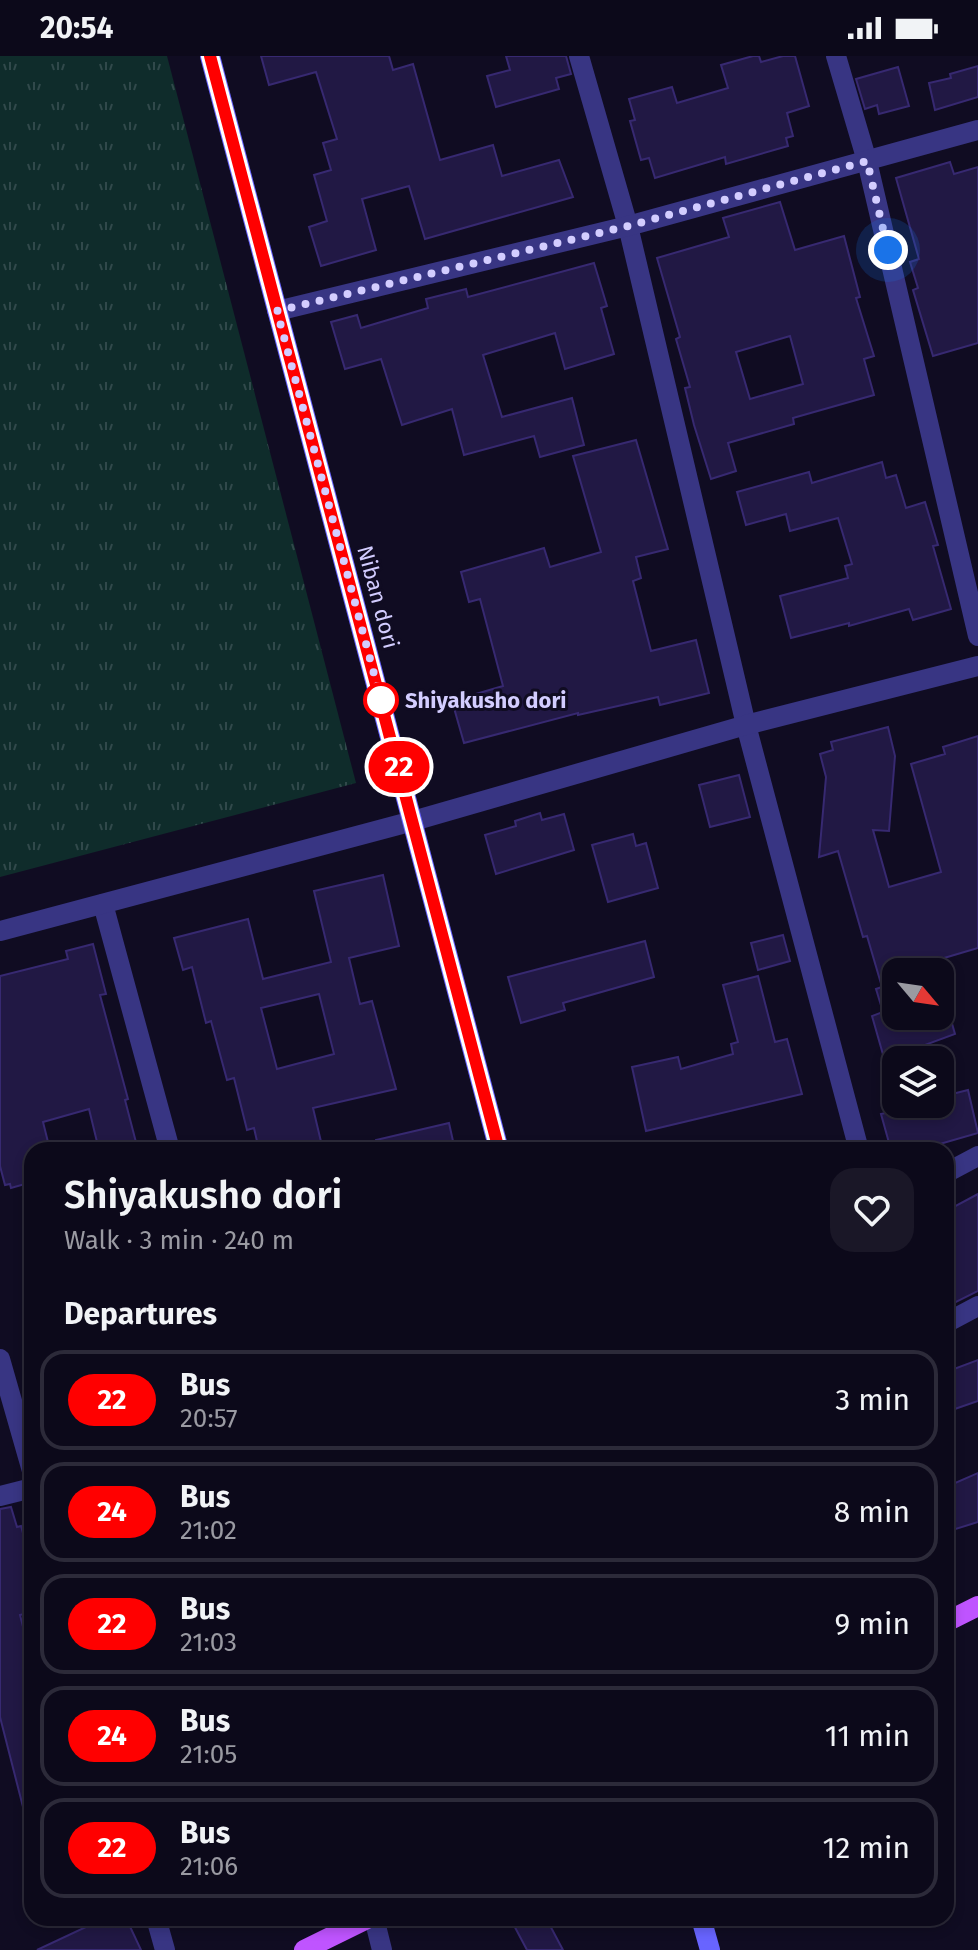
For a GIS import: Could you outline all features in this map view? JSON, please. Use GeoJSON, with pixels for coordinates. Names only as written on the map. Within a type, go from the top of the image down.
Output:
{"type":"FeatureCollection","features":[{"type":"Feature","properties":{"kind":"main road"},"geometry":{"type":"LineString","coordinates":[[954,1618],[978,1606]]}},
{"type":"Feature","properties":{"kind":"main road"},"geometry":{"type":"LineString","coordinates":[[304,1950],[355,1926]]}},
{"type":"Feature","properties":{"kind":"street","name":"Niban dori"},"geometry":{"type":"LineString","coordinates":[[210,56],[497,1142]]}},
{"type":"Feature","properties":{"kind":"street"},"geometry":{"type":"LineString","coordinates":[[579,56],[628,226],[746,725],[857,1142]]}},
{"type":"Feature","properties":{"kind":"street"},"geometry":{"type":"LineString","coordinates":[[836,56],[867,161],[978,636]]}},
{"type":"Feature","properties":{"kind":"street"},"geometry":{"type":"LineString","coordinates":[[277,311],[628,226],[978,130]]}},
{"type":"Feature","properties":{"kind":"street"},"geometry":{"type":"LineString","coordinates":[[0,931],[413,821],[746,725],[978,666]]}},
{"type":"Feature","properties":{"kind":"street"},"geometry":{"type":"LineString","coordinates":[[103,904],[168,1142]]}},
{"type":"Feature","properties":{"kind":"street"},"geometry":{"type":"LineString","coordinates":[[954,1169],[978,1156]]}},
{"type":"Feature","properties":{"kind":"street"},"geometry":{"type":"LineString","coordinates":[[954,1319],[978,1306]]}},
{"type":"Feature","properties":{"kind":"street"},"geometry":{"type":"LineString","coordinates":[[0,1359],[24,1443]]}},
{"type":"Feature","properties":{"kind":"street"},"geometry":{"type":"LineString","coordinates":[[0,1496],[24,1490]]}},
{"type":"Feature","properties":{"kind":"street"},"geometry":{"type":"LineString","coordinates":[[158,1926],[165,1950]]}},
{"type":"Feature","properties":{"kind":"street"},"geometry":{"type":"LineString","coordinates":[[374,1926],[382,1950]]}},
{"type":"Feature","properties":{"kind":"street"},"geometry":{"type":"LineString","coordinates":[[703,1926],[710,1950]]}},
{"type":"Feature","properties":{"kind":"green space"},"geometry":{"type":"Polygon","coordinates":[[[0,56],[167,56],[356,783],[0,877],[0,56]]]}},
{"type":"Feature","properties":{"kind":"building"},"geometry":{"type":"Polygon","coordinates":[[[261,56],[389,56],[393,70],[413,64],[440,160],[493,145],[502,176],[559,160],[573,197],[425,239],[409,186],[362,199],[376,250],[321,266],[309,227],[327,221],[314,175],[331,170],[323,143],[337,139],[316,72],[269,85],[261,56]]]}},
{"type":"Feature","properties":{"kind":"building"},"geometry":{"type":"Polygon","coordinates":[[[506,56],[566,56],[571,74],[556,78],[559,89],[496,107],[487,76],[510,70],[506,56]]]}},
{"type":"Feature","properties":{"kind":"building"},"geometry":{"type":"Polygon","coordinates":[[[759,56],[761,62],[795,56],[809,106],[787,113],[793,136],[786,138],[788,146],[726,164],[725,157],[655,178],[649,158],[641,160],[630,121],[635,120],[629,99],[672,87],[677,103],[728,88],[721,65],[759,56]]]}},
{"type":"Feature","properties":{"kind":"building"},"geometry":{"type":"Polygon","coordinates":[[[978,66],[978,97],[935,110],[929,83],[951,78],[950,74],[978,66]]]}},
{"type":"Feature","properties":{"kind":"building"},"geometry":{"type":"Polygon","coordinates":[[[898,67],[909,106],[879,114],[877,105],[865,109],[856,79],[898,67]]]}},
{"type":"Feature","properties":{"kind":"building"},"geometry":{"type":"Polygon","coordinates":[[[950,162],[954,174],[978,167],[978,343],[933,356],[913,290],[918,288],[910,262],[919,259],[896,178],[950,162]]]}},
{"type":"Feature","properties":{"kind":"building"},"geometry":{"type":"Polygon","coordinates":[[[780,202],[795,250],[844,236],[860,297],[856,298],[874,356],[864,359],[874,395],[793,418],[794,424],[728,443],[736,471],[711,479],[694,425],[685,388],[690,387],[676,339],[680,337],[657,258],[729,237],[723,218],[780,202]],[[790,336],[736,352],[750,399],[803,384],[790,336]]]}},
{"type":"Feature","properties":{"kind":"building"},"geometry":{"type":"Polygon","coordinates":[[[594,263],[607,306],[601,308],[614,354],[565,369],[555,333],[483,355],[502,417],[572,398],[584,445],[540,457],[534,436],[464,455],[452,409],[402,425],[381,359],[345,369],[331,322],[357,315],[361,328],[428,308],[426,299],[466,289],[468,297],[594,263]]]}},
{"type":"Feature","properties":{"kind":"building"},"geometry":{"type":"Polygon","coordinates":[[[636,440],[668,549],[636,557],[641,578],[633,581],[651,651],[696,640],[709,693],[660,705],[658,697],[578,713],[464,743],[452,701],[503,686],[480,599],[469,602],[461,572],[544,548],[550,567],[601,552],[573,456],[636,440]]]}},
{"type":"Feature","properties":{"kind":"building"},"geometry":{"type":"Polygon","coordinates":[[[882,462],[886,478],[896,475],[906,508],[925,502],[938,545],[933,546],[951,609],[913,620],[909,609],[791,638],[780,596],[848,578],[845,566],[852,564],[838,518],[790,531],[786,514],[746,525],[737,492],[809,472],[812,483],[882,462]]]}},
{"type":"Feature","properties":{"kind":"building"},"geometry":{"type":"Polygon","coordinates":[[[888,727],[895,756],[889,831],[873,830],[889,887],[941,872],[911,764],[945,754],[943,747],[978,736],[978,948],[944,958],[882,958],[882,987],[867,936],[863,937],[838,851],[819,857],[826,777],[820,754],[833,750],[831,742],[888,727]]]}},
{"type":"Feature","properties":{"kind":"building"},"geometry":{"type":"Polygon","coordinates":[[[739,775],[750,817],[710,827],[699,785],[739,775]]]}},
{"type":"Feature","properties":{"kind":"building"},"geometry":{"type":"Polygon","coordinates":[[[540,813],[542,820],[564,814],[574,850],[496,874],[485,835],[516,826],[515,821],[540,813]]]}},
{"type":"Feature","properties":{"kind":"building"},"geometry":{"type":"Polygon","coordinates":[[[633,834],[636,846],[646,843],[658,888],[608,902],[592,845],[633,834]]]}},
{"type":"Feature","properties":{"kind":"building"},"geometry":{"type":"Polygon","coordinates":[[[383,875],[399,946],[349,958],[360,1004],[372,1001],[396,1089],[313,1108],[321,1142],[257,1142],[254,1128],[247,1130],[234,1078],[227,1080],[211,1021],[206,1023],[192,967],[183,970],[174,938],[248,919],[263,979],[331,962],[314,891],[383,875]],[[319,994],[261,1008],[277,1069],[334,1054],[319,994]]]}},
{"type":"Feature","properties":{"kind":"building"},"geometry":{"type":"Polygon","coordinates":[[[783,935],[790,961],[758,970],[751,943],[783,935]]]}},
{"type":"Feature","properties":{"kind":"building"},"geometry":{"type":"Polygon","coordinates":[[[645,941],[654,977],[563,1003],[565,1010],[521,1023],[508,977],[645,941]]]}},
{"type":"Feature","properties":{"kind":"building"},"geometry":{"type":"Polygon","coordinates":[[[93,944],[106,994],[100,995],[128,1099],[125,1100],[136,1142],[97,1142],[89,1109],[43,1122],[48,1142],[24,1142],[24,1184],[11,1188],[10,1184],[5,1185],[0,1166],[0,976],[68,959],[66,951],[93,944]]]}},
{"type":"Feature","properties":{"kind":"building"},"geometry":{"type":"Polygon","coordinates":[[[758,976],[775,1042],[787,1039],[802,1094],[646,1131],[632,1067],[678,1057],[681,1069],[733,1054],[731,1044],[738,1042],[723,985],[758,976]]]}},
{"type":"Feature","properties":{"kind":"building"},"geometry":{"type":"Polygon","coordinates":[[[882,987],[882,1009],[876,989],[882,987]]]}},
{"type":"Feature","properties":{"kind":"building"},"geometry":{"type":"Polygon","coordinates":[[[882,1012],[882,1030],[954,1030],[955,1034],[922,1046],[882,1046],[882,1051],[872,1016],[882,1012]]]}},
{"type":"Feature","properties":{"kind":"building"},"geometry":{"type":"Polygon","coordinates":[[[968,1090],[978,1133],[947,1142],[889,1142],[882,1118],[954,1118],[954,1094],[968,1090]]]}},
{"type":"Feature","properties":{"kind":"building"},"geometry":{"type":"Polygon","coordinates":[[[449,1123],[453,1142],[376,1142],[449,1123]]]}},
{"type":"Feature","properties":{"kind":"building"},"geometry":{"type":"Polygon","coordinates":[[[978,1194],[978,1291],[954,1303],[954,1207],[978,1194]]]}},
{"type":"Feature","properties":{"kind":"building"},"geometry":{"type":"Polygon","coordinates":[[[978,1360],[978,1401],[954,1409],[954,1369],[978,1360]]]}},
{"type":"Feature","properties":{"kind":"building"},"geometry":{"type":"Polygon","coordinates":[[[978,1473],[978,1522],[954,1530],[954,1484],[978,1473]]]}},
{"type":"Feature","properties":{"kind":"building"},"geometry":{"type":"Polygon","coordinates":[[[11,1507],[17,1527],[21,1526],[24,1537],[24,1614],[20,1615],[24,1631],[23,1807],[0,1717],[0,1509],[11,1507]]]}},
{"type":"Feature","properties":{"kind":"building"},"geometry":{"type":"Polygon","coordinates":[[[88,1926],[130,1926],[141,1950],[37,1950],[88,1926]]]}},
{"type":"Feature","properties":{"kind":"building"},"geometry":{"type":"Polygon","coordinates":[[[514,1926],[550,1926],[563,1950],[527,1950],[514,1926]]]}},
{"type":"Feature","properties":{"kind":"bus line","name":"22"},"geometry":{"type":"LineString","coordinates":[[210,56],[497,1142]]}},
{"type":"Feature","properties":{"kind":"place","name":"Shiyakusho dori"},"geometry":{"type":"Point","coordinates":[381,700]}},
{"type":"Feature","properties":{"kind":"route"},"geometry":{"type":"LineString","coordinates":[[381,700],[277,311],[628,226],[867,161],[888,250]]}}]}
